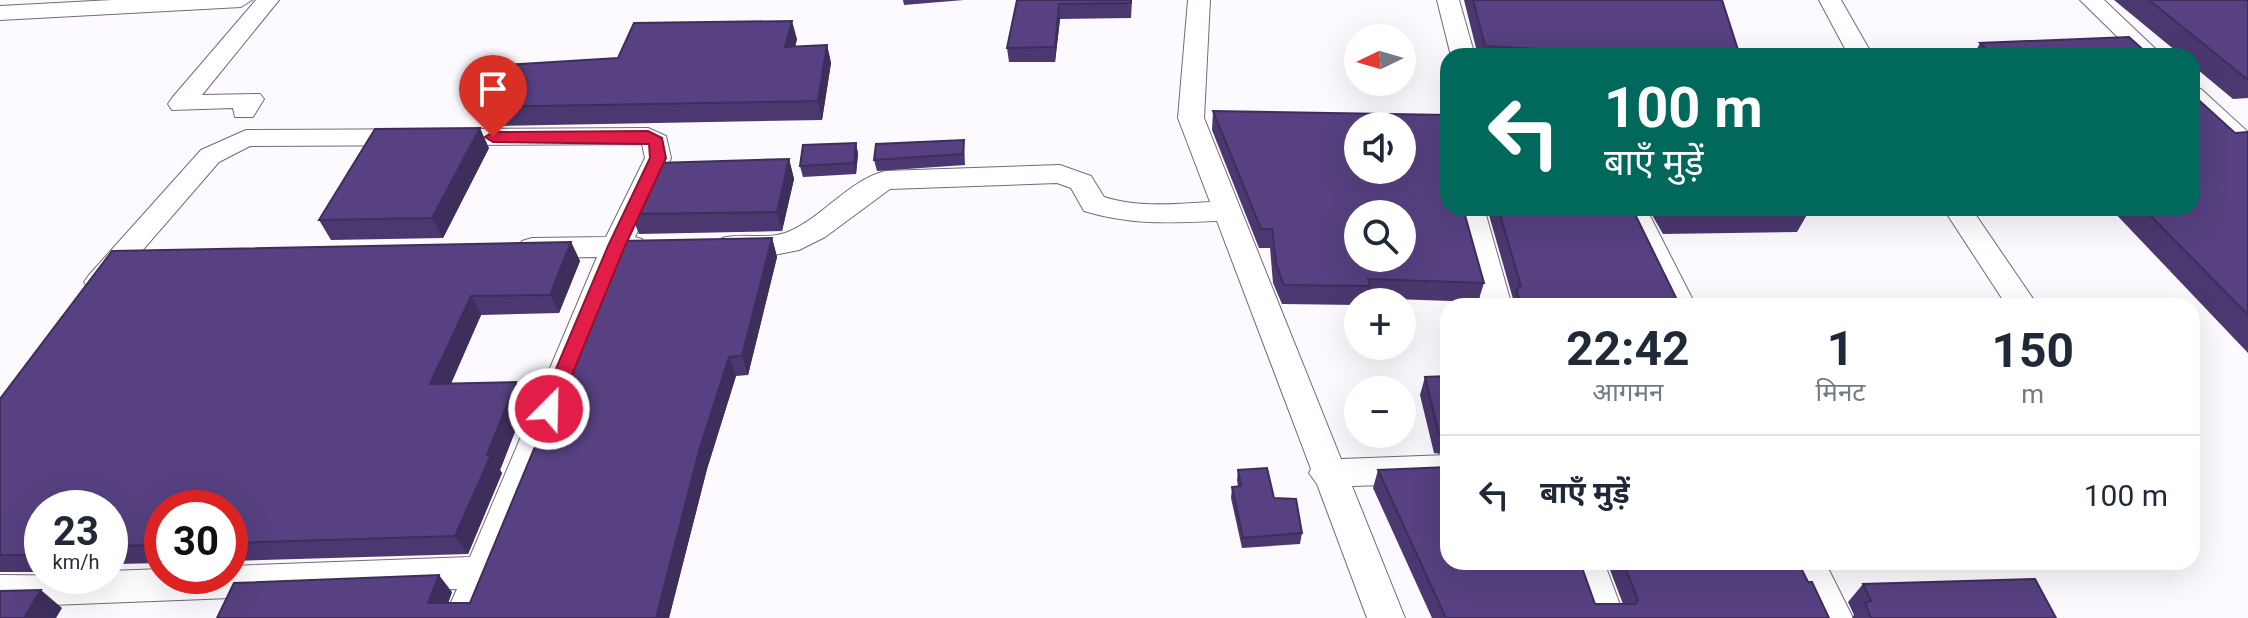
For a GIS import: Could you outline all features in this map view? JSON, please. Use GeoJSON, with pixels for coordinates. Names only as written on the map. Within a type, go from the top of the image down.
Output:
{"type":"FeatureCollection","features":[{"type":"Feature","properties":{"kind":"street"},"geometry":{"type":"LineString","coordinates":[[0,13],[241,0]]}},
{"type":"Feature","properties":{"kind":"street"},"geometry":{"type":"LineString","coordinates":[[244,111],[251,99],[181,104],[268,0]]}},
{"type":"Feature","properties":{"kind":"street"},"geometry":{"type":"LineString","coordinates":[[1199,0],[1191,118],[1230,211],[1326,473],[1386,618]]}},
{"type":"Feature","properties":{"kind":"street"},"geometry":{"type":"LineString","coordinates":[[1448,0],[1461,48]]}},
{"type":"Feature","properties":{"kind":"street"},"geometry":{"type":"LineString","coordinates":[[1830,0],[1857,48]]}},
{"type":"Feature","properties":{"kind":"street"},"geometry":{"type":"LineString","coordinates":[[2091,0],[2142,48]]}},
{"type":"Feature","properties":{"kind":"street"},"geometry":{"type":"LineString","coordinates":[[2200,101],[2248,146]]}},
{"type":"Feature","properties":{"kind":"street"},"geometry":{"type":"LineString","coordinates":[[1191,118],[1221,118]]}},
{"type":"Feature","properties":{"kind":"street"},"geometry":{"type":"LineString","coordinates":[[82,306],[118,257],[210,156],[246,138],[648,136],[657,142],[658,158],[616,246],[463,618]]}},
{"type":"Feature","properties":{"kind":"street"},"geometry":{"type":"LineString","coordinates":[[710,245],[789,244],[835,216],[865,189],[896,179],[1060,174],[1081,182],[1094,204],[1115,212],[1139,216],[1230,211]]}},
{"type":"Feature","properties":{"kind":"street"},"geometry":{"type":"LineString","coordinates":[[1472,216],[1495,298]]}},
{"type":"Feature","properties":{"kind":"street"},"geometry":{"type":"LineString","coordinates":[[1636,216],[1677,298]]}},
{"type":"Feature","properties":{"kind":"street"},"geometry":{"type":"LineString","coordinates":[[1962,216],[2018,298]]}},
{"type":"Feature","properties":{"kind":"street"},"geometry":{"type":"LineString","coordinates":[[507,249],[663,246]]}},
{"type":"Feature","properties":{"kind":"street"},"geometry":{"type":"LineString","coordinates":[[118,257],[165,256]]}},
{"type":"Feature","properties":{"kind":"street"},"geometry":{"type":"LineString","coordinates":[[1326,473],[1440,469]]}},
{"type":"Feature","properties":{"kind":"street"},"geometry":{"type":"LineString","coordinates":[[1589,570],[1606,618]]}},
{"type":"Feature","properties":{"kind":"street"},"geometry":{"type":"LineString","coordinates":[[1811,570],[1834,618]]}},
{"type":"Feature","properties":{"kind":"street"},"geometry":{"type":"LineString","coordinates":[[0,591],[481,572]]}},
{"type":"Feature","properties":{"kind":"building"},"geometry":{"type":"Polygon","coordinates":[[[1017,0],[1131,0],[1131,3],[1059,4],[1055,47],[1007,48],[1017,0]]]}},
{"type":"Feature","properties":{"kind":"building"},"geometry":{"type":"Polygon","coordinates":[[[1473,0],[1722,0],[1737,48],[1520,48],[1485,46],[1473,0]]]}},
{"type":"Feature","properties":{"kind":"building"},"geometry":{"type":"Polygon","coordinates":[[[2149,0],[2248,0],[2248,80],[2149,0]]]}},
{"type":"Feature","properties":{"kind":"building"},"geometry":{"type":"Polygon","coordinates":[[[792,21],[785,47],[827,45],[818,101],[484,107],[505,65],[618,58],[634,23],[792,21]]]}},
{"type":"Feature","properties":{"kind":"building"},"geometry":{"type":"Polygon","coordinates":[[[2129,37],[2141,48],[1985,48],[1980,43],[2129,37]]]}},
{"type":"Feature","properties":{"kind":"building"},"geometry":{"type":"Polygon","coordinates":[[[2200,101],[2235,133],[2248,132],[2248,315],[2151,216],[2200,216],[2200,101]]]}},
{"type":"Feature","properties":{"kind":"building"},"geometry":{"type":"Polygon","coordinates":[[[1213,111],[1344,113],[1344,184],[1416,184],[1416,114],[1440,115],[1440,216],[1465,216],[1484,283],[1368,279],[1370,286],[1284,285],[1276,264],[1272,229],[1261,229],[1213,111]]]}},
{"type":"Feature","properties":{"kind":"building"},"geometry":{"type":"Polygon","coordinates":[[[480,128],[432,218],[319,220],[375,129],[480,128]]]}},
{"type":"Feature","properties":{"kind":"building"},"geometry":{"type":"Polygon","coordinates":[[[964,140],[963,154],[874,160],[876,144],[964,140]]]}},
{"type":"Feature","properties":{"kind":"building"},"geometry":{"type":"Polygon","coordinates":[[[856,143],[854,163],[800,166],[803,145],[856,143]]]}},
{"type":"Feature","properties":{"kind":"building"},"geometry":{"type":"Polygon","coordinates":[[[789,159],[777,212],[631,214],[656,163],[789,159]]]}},
{"type":"Feature","properties":{"kind":"building"},"geometry":{"type":"Polygon","coordinates":[[[1500,216],[1636,216],[1676,298],[1519,298],[1516,290],[1521,286],[1500,216]]]}},
{"type":"Feature","properties":{"kind":"building"},"geometry":{"type":"Polygon","coordinates":[[[772,238],[742,356],[729,357],[699,451],[656,618],[217,618],[229,594],[248,594],[248,582],[439,575],[428,603],[470,603],[571,360],[575,360],[620,241],[772,238]]]}},
{"type":"Feature","properties":{"kind":"building"},"geometry":{"type":"Polygon","coordinates":[[[571,242],[550,295],[471,296],[430,384],[516,382],[487,455],[491,455],[455,536],[248,542],[248,490],[144,490],[144,545],[128,546],[128,490],[24,490],[24,555],[0,555],[0,399],[112,251],[571,242]]]}},
{"type":"Feature","properties":{"kind":"building"},"geometry":{"type":"Polygon","coordinates":[[[1440,376],[1440,434],[1439,434],[1425,377],[1440,376]]]}},
{"type":"Feature","properties":{"kind":"building"},"geometry":{"type":"Polygon","coordinates":[[[1440,467],[1440,570],[1583,570],[1595,604],[1635,604],[1638,600],[1626,570],[1802,570],[1808,582],[1812,582],[1829,618],[1446,618],[1378,470],[1440,467]]]}},
{"type":"Feature","properties":{"kind":"building"},"geometry":{"type":"Polygon","coordinates":[[[1267,468],[1274,498],[1296,499],[1302,533],[1243,538],[1232,487],[1241,486],[1238,470],[1267,468]]]}},
{"type":"Feature","properties":{"kind":"building"},"geometry":{"type":"Polygon","coordinates":[[[2035,579],[2056,618],[1871,618],[1865,603],[1871,601],[1863,584],[2035,579]]]}},
{"type":"Feature","properties":{"kind":"building"},"geometry":{"type":"Polygon","coordinates":[[[24,590],[24,594],[39,594],[24,618],[0,618],[0,591],[24,590]]]}},
{"type":"Feature","properties":{"kind":"route"},"geometry":{"type":"LineString","coordinates":[[493,137],[648,136],[657,142],[658,158],[616,246],[549,409]]}}]}
